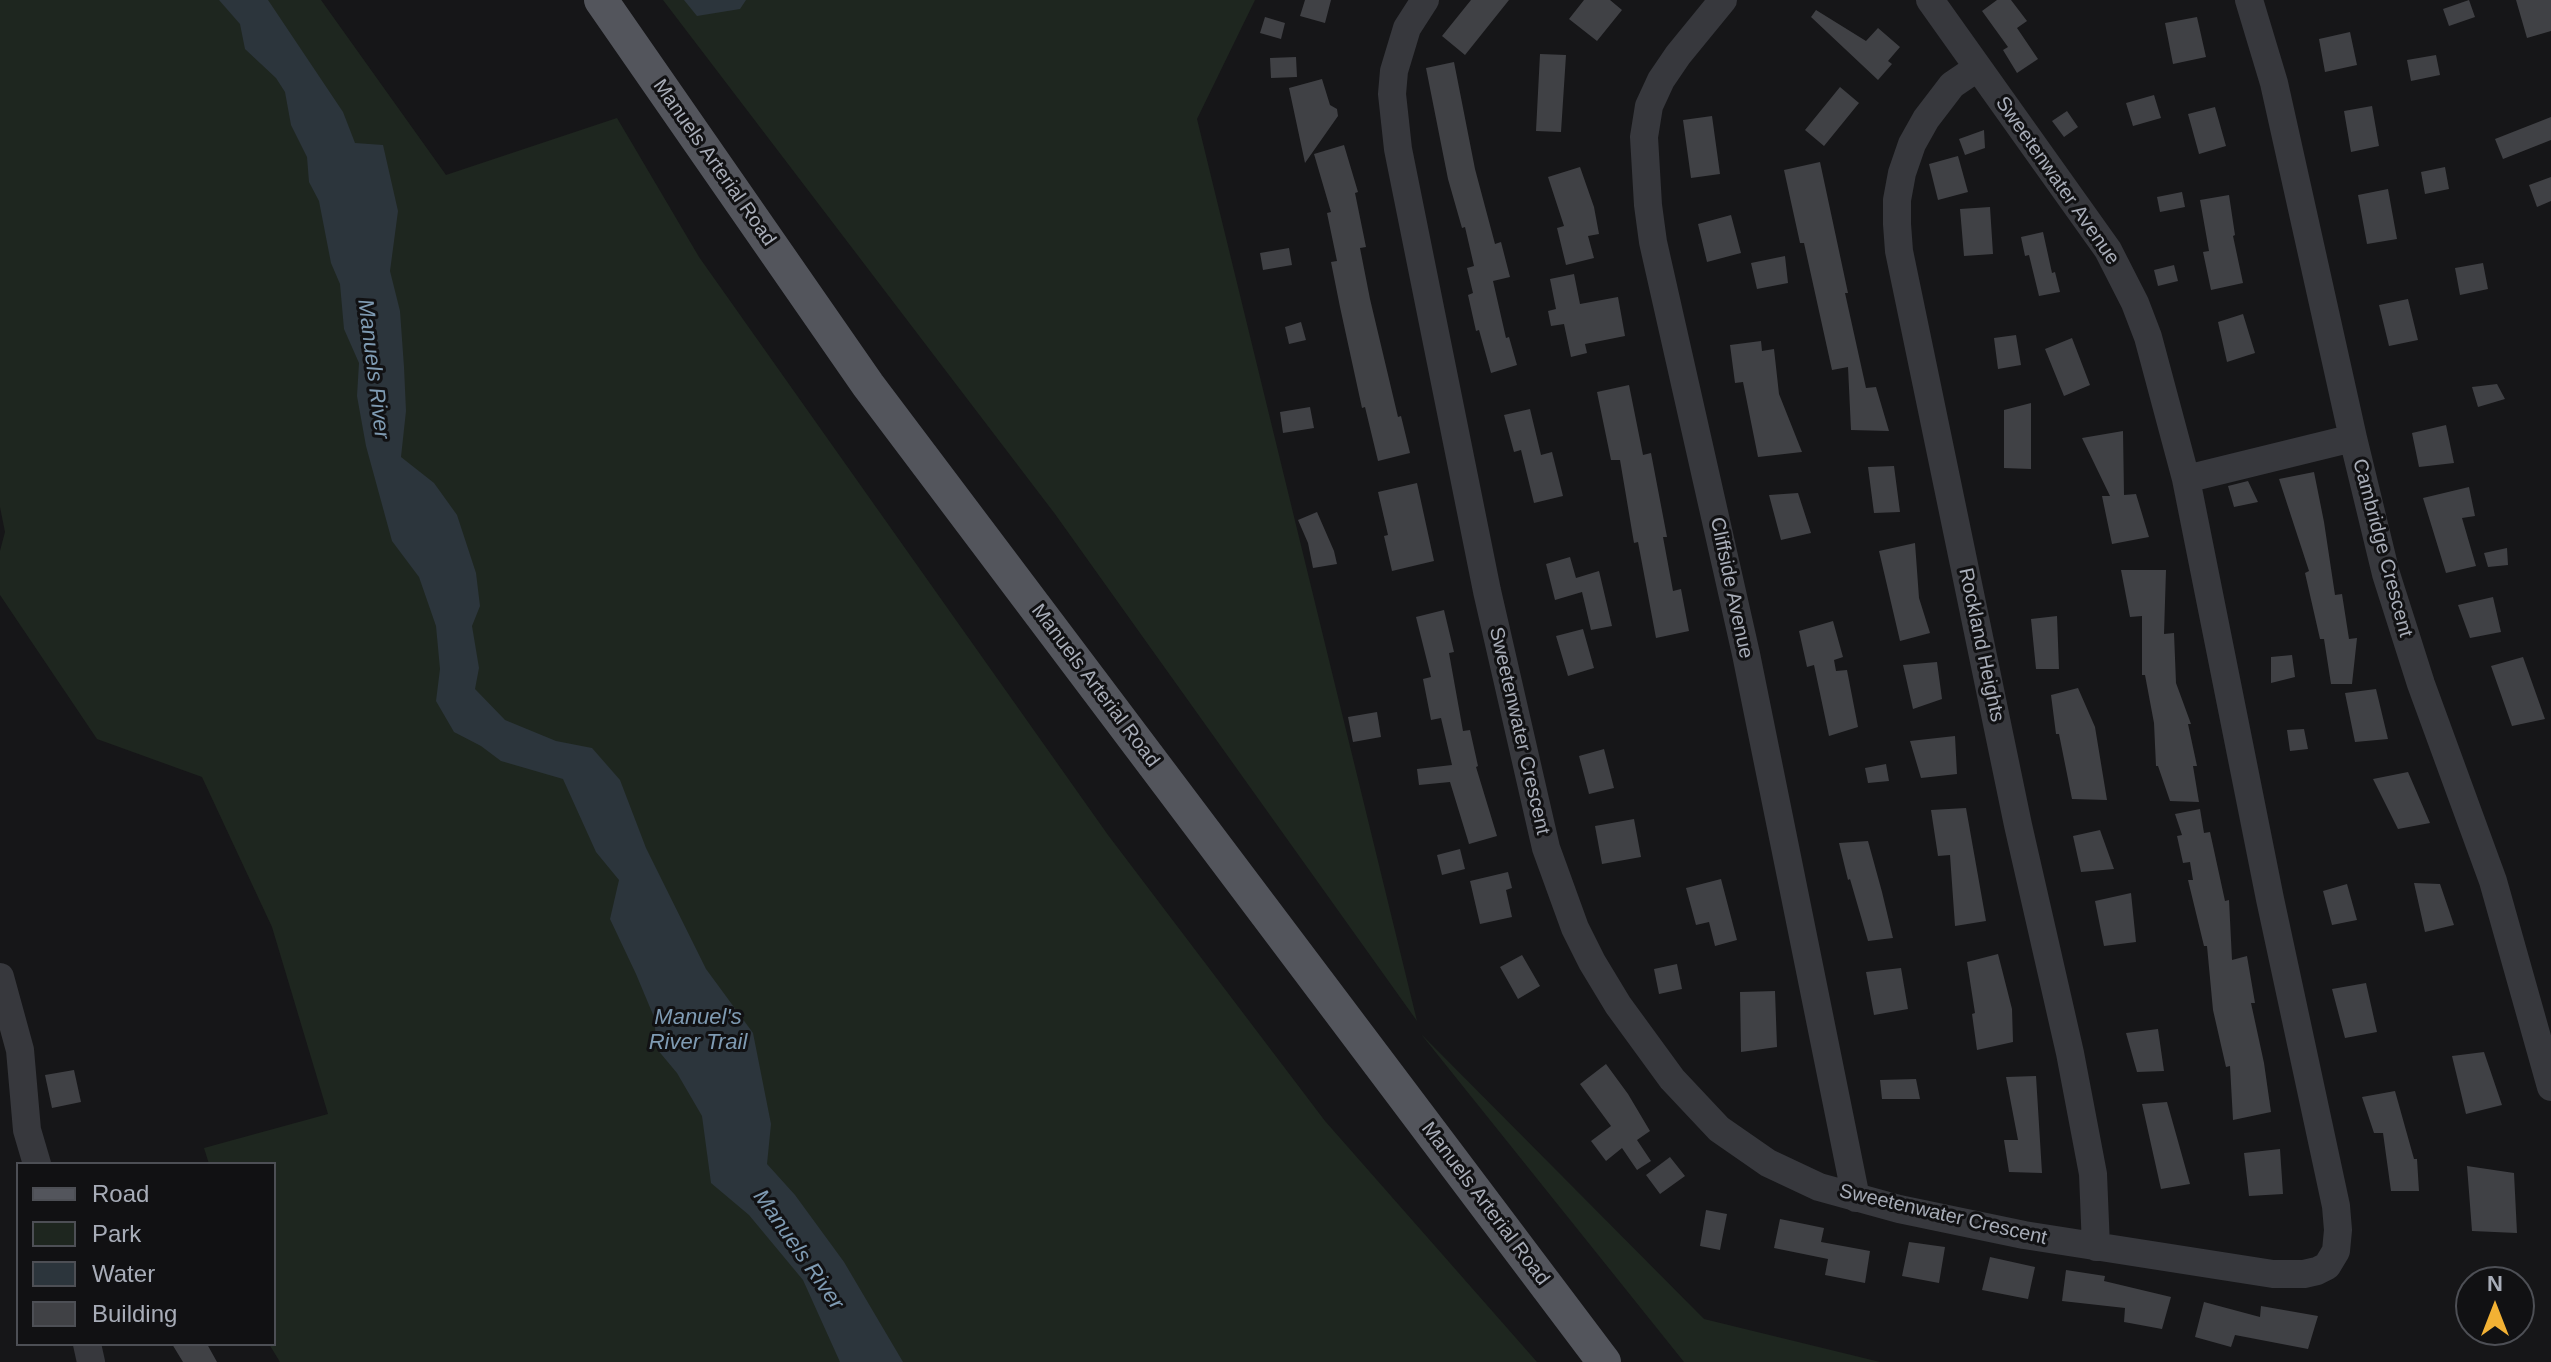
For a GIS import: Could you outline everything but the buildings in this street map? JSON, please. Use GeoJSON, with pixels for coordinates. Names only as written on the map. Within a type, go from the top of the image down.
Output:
{"type":"FeatureCollection","features":[{"type":"Feature","properties":{"kind":"main road","name":"Manuels Arterial Road"},"geometry":{"type":"LineString","coordinates":[[601,0],[868,385],[1604,1362]]}},
{"type":"Feature","properties":{"kind":"street","name":"Sweetenwater Crescent"},"geometry":{"type":"LineString","coordinates":[[1425,0],[1407,28],[1394,71],[1392,94],[1396,135],[1487,591],[1546,848],[1592,962],[1618,1005],[1664,1069],[1719,1129],[1768,1163],[1819,1187],[1899,1209],[2024,1235],[2219,1267],[2273,1274],[2304,1274],[2327,1266],[2338,1240],[2336,1206],[2270,899],[2203,562]]}},
{"type":"Feature","properties":{"kind":"street","name":"Cliffside Avenue"},"geometry":{"type":"LineString","coordinates":[[1723,0],[1678,55],[1661,80],[1649,106],[1644,137],[1648,205],[1653,242],[1746,654],[1856,1198]]}},
{"type":"Feature","properties":{"kind":"street","name":"Sweetenwater Avenue"},"geometry":{"type":"LineString","coordinates":[[1930,0],[2034,143],[2123,276],[2148,337],[2186,479],[2203,562]]}},
{"type":"Feature","properties":{"kind":"street","name":"Cambridge Crescent"},"geometry":{"type":"LineString","coordinates":[[2249,0],[2274,83],[2386,574],[2421,684],[2493,881],[2551,1087]]}},
{"type":"Feature","properties":{"kind":"street","name":"Rockland Heights"},"geometry":{"type":"LineString","coordinates":[[1977,68],[1952,85],[1926,119],[1912,144],[1897,200],[1899,251],[2081,1112],[2093,1174],[2096,1247]]}},
{"type":"Feature","properties":{"kind":"street"},"geometry":{"type":"LineString","coordinates":[[2186,479],[2353,438]]}},
{"type":"Feature","properties":{"kind":"street"},"geometry":{"type":"LineString","coordinates":[[0,977],[20,1050],[27,1130],[36,1162]]}},
{"type":"Feature","properties":{"kind":"green space"},"geometry":{"type":"Polygon","coordinates":[[[0,0],[321,0],[446,175],[617,118],[699,257],[1108,835],[1325,1121],[1537,1362],[280,1362],[270,1346],[276,1346],[276,1162],[208,1162],[204,1148],[328,1114],[272,927],[202,777],[97,739],[0,595],[0,551],[5,532],[0,507],[0,0]]]}},
{"type":"Feature","properties":{"kind":"green space"},"geometry":{"type":"Polygon","coordinates":[[[663,0],[1255,0],[1197,119],[1417,1021],[1055,514],[663,0]]]}},
{"type":"Feature","properties":{"kind":"green space"},"geometry":{"type":"Polygon","coordinates":[[[1421,1034],[1704,1319],[1880,1362],[1684,1362],[1421,1034]]]}},
{"type":"Feature","properties":{"kind":"water","name":"Manuel's River Trail"},"geometry":{"type":"Polygon","coordinates":[[[219,0],[268,0],[343,112],[355,143],[383,145],[398,211],[390,271],[400,311],[404,367],[406,411],[401,457],[434,483],[457,515],[476,573],[480,606],[472,626],[479,668],[475,689],[505,720],[556,741],[592,748],[620,780],[646,848],[706,969],[753,1033],[771,1124],[767,1164],[795,1195],[844,1262],[903,1362],[840,1362],[803,1280],[749,1215],[711,1183],[702,1116],[677,1073],[657,1049],[654,1017],[610,919],[619,880],[596,852],[563,779],[501,761],[454,732],[436,701],[440,669],[436,626],[419,577],[392,541],[366,446],[357,396],[359,363],[344,329],[340,284],[331,263],[319,201],[309,182],[307,157],[291,125],[285,92],[276,78],[245,49],[240,24],[219,0]]]}},
{"type":"Feature","properties":{"kind":"water"},"geometry":{"type":"Polygon","coordinates":[[[684,0],[746,0],[740,9],[697,16],[684,0]]]}},
{"type":"Feature","properties":{"kind":"water label","name":"Manuels River"},"geometry":{"type":"Point","coordinates":[373,369]}},
{"type":"Feature","properties":{"kind":"water label","name":"Manuels River"},"geometry":{"type":"Point","coordinates":[798,1250]}}]}
